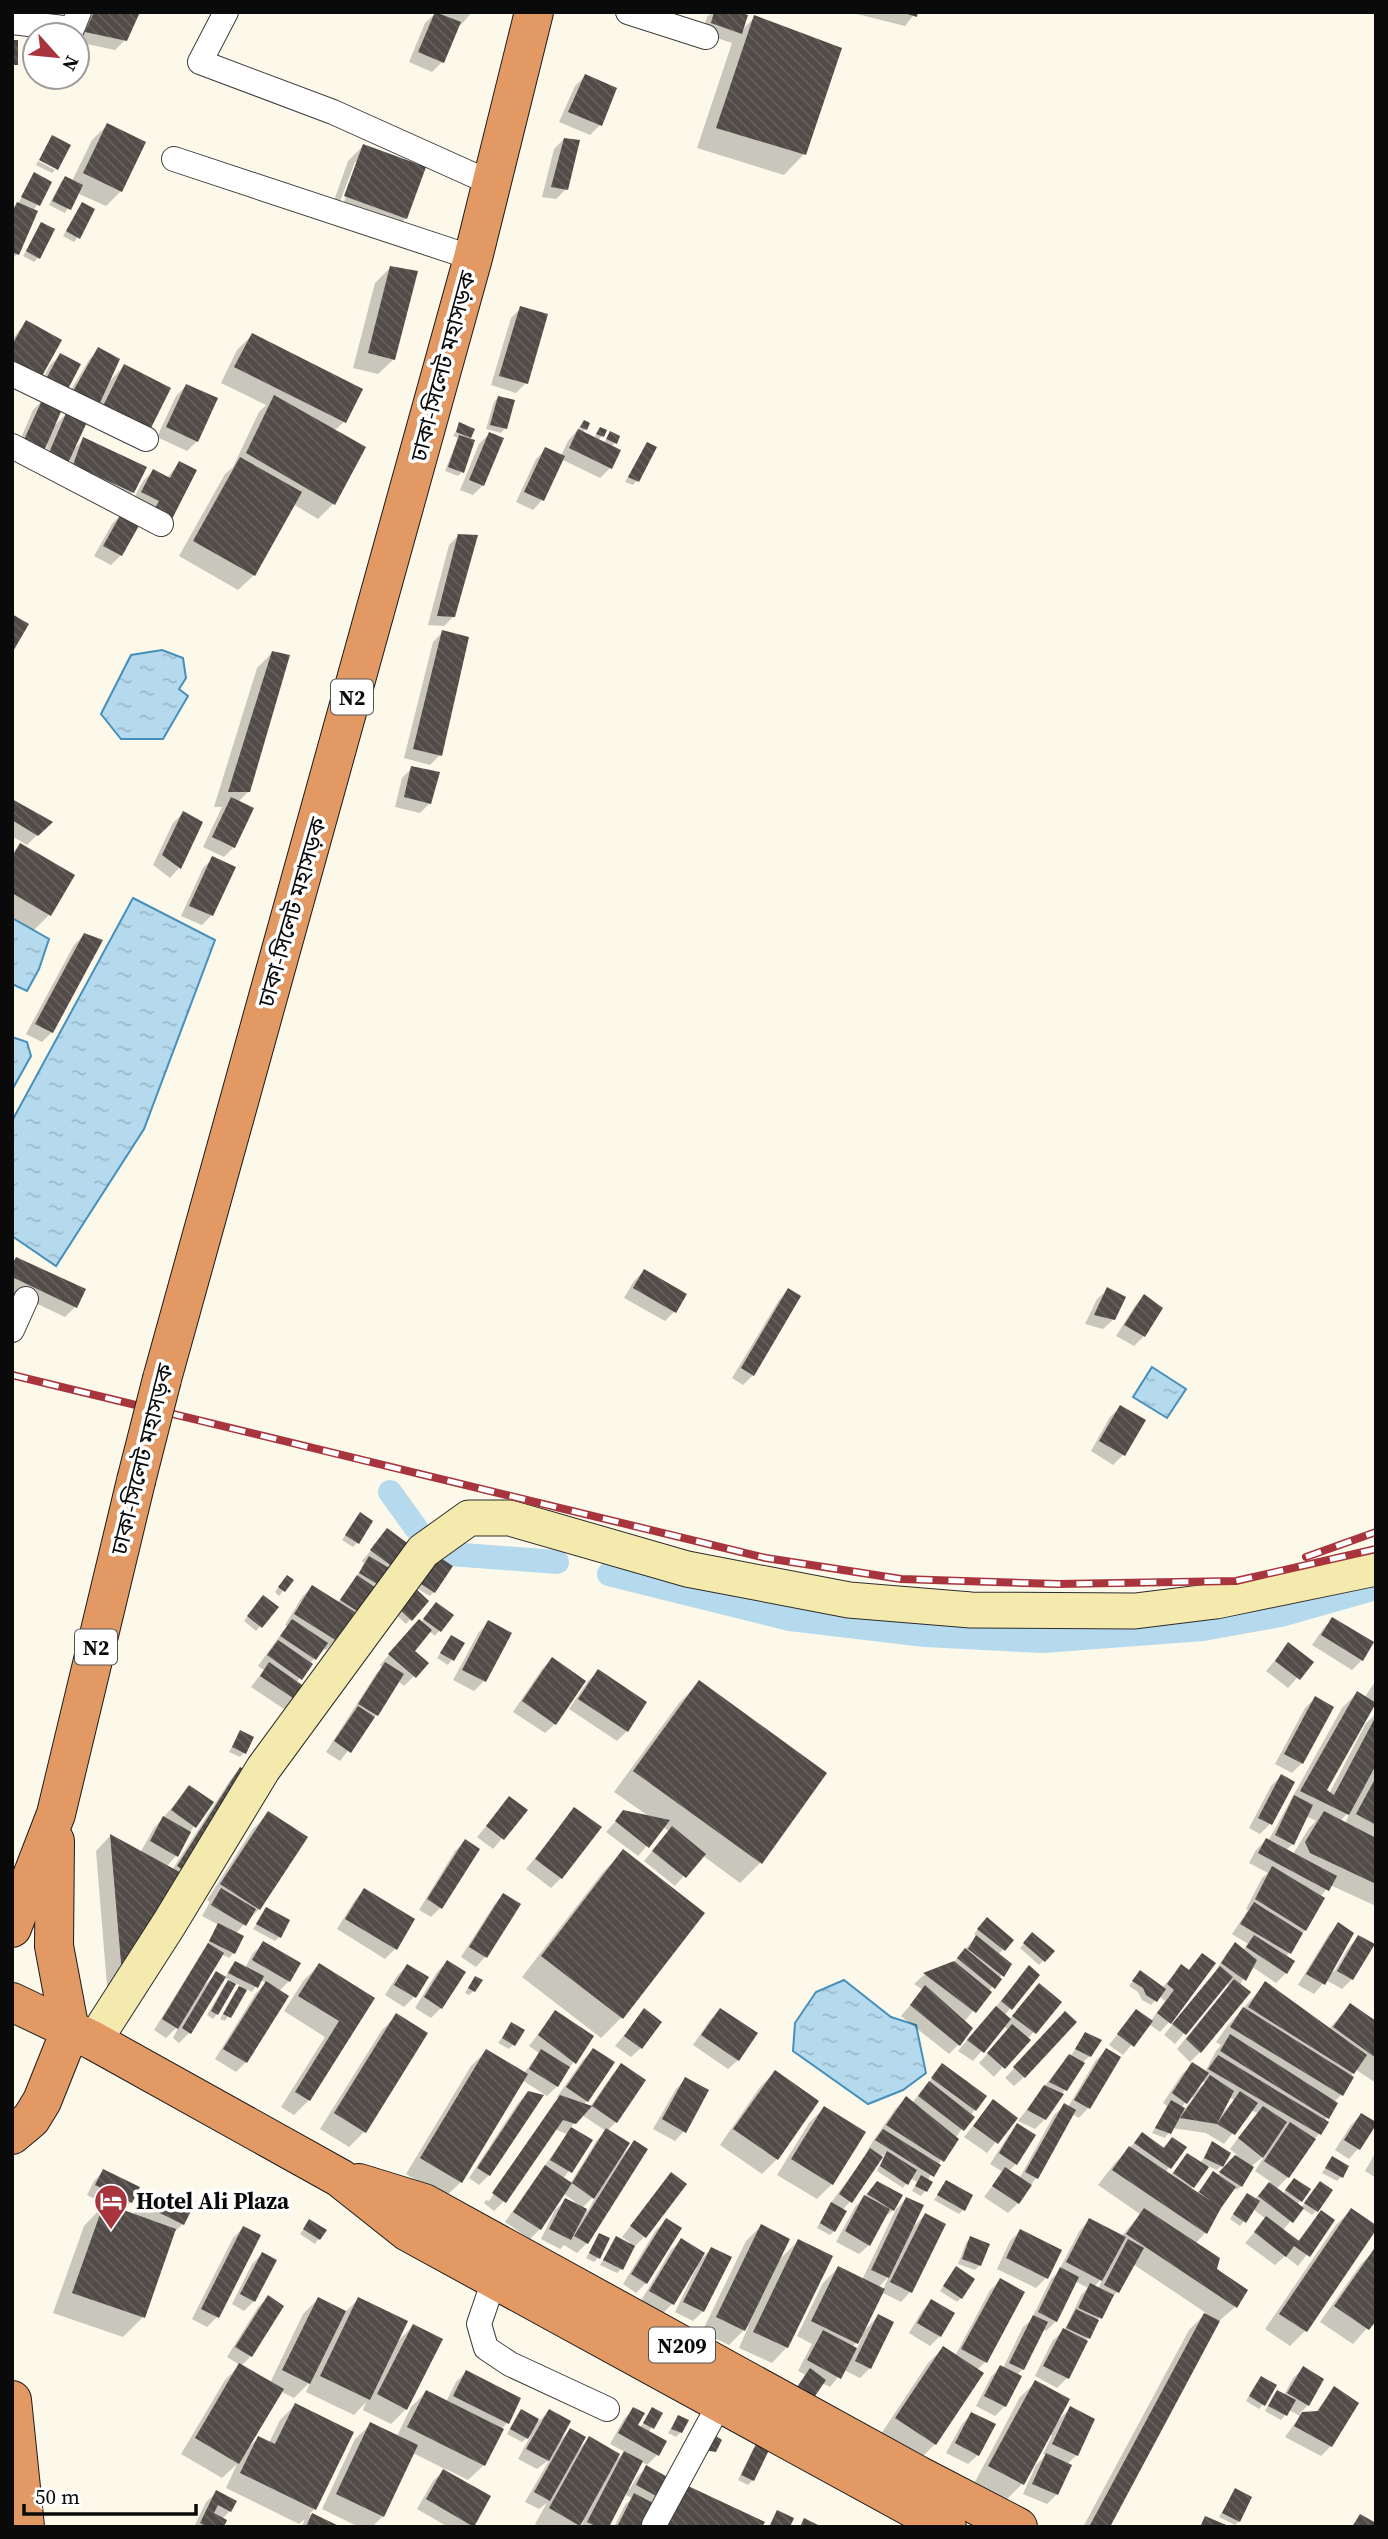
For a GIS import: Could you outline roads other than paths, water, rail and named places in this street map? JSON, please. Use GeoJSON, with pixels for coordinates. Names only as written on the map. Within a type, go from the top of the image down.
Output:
{"type":"FeatureCollection","features":[{"type":"Feature","properties":{"kind":"highway","name":"ঢাকা-সিলেট মহাসড়ক"},"geometry":{"type":"LineString","coordinates":[[12,1928],[56,1814],[135,1480],[473,258],[534,12]]}},
{"type":"Feature","properties":{"kind":"highway","name":"ঢাকা-সিলেট মহাসড়ক"},"geometry":{"type":"LineString","coordinates":[[56,1814],[54,1946],[82,2036]]}},
{"type":"Feature","properties":{"kind":"highway"},"geometry":{"type":"LineString","coordinates":[[12,2002],[82,2036],[31,2119],[12,2135]]}},
{"type":"Feature","properties":{"kind":"highway","name":"N209"},"geometry":{"type":"LineString","coordinates":[[82,2036],[340,2178],[408,2232],[947,2527]]}},
{"type":"Feature","properties":{"kind":"highway","name":"N209"},"geometry":{"type":"LineString","coordinates":[[340,2178],[424,2203],[918,2475],[1018,2527]]}},
{"type":"Feature","properties":{"kind":"highway"},"geometry":{"type":"LineString","coordinates":[[12,2400],[25,2527]]}},
{"type":"Feature","properties":{"kind":"street"},"geometry":{"type":"LineString","coordinates":[[12,22],[72,29],[79,12]]}},
{"type":"Feature","properties":{"kind":"street"},"geometry":{"type":"LineString","coordinates":[[226,12],[200,62],[333,113],[491,183]]}},
{"type":"Feature","properties":{"kind":"street"},"geometry":{"type":"LineString","coordinates":[[628,12],[706,37]]}},
{"type":"Feature","properties":{"kind":"street"},"geometry":{"type":"LineString","coordinates":[[174,159],[473,258]]}},
{"type":"Feature","properties":{"kind":"street"},"geometry":{"type":"LineString","coordinates":[[12,374],[146,439]]}},
{"type":"Feature","properties":{"kind":"street"},"geometry":{"type":"LineString","coordinates":[[12,446],[160,524]]}},
{"type":"Feature","properties":{"kind":"street"},"geometry":{"type":"LineString","coordinates":[[12,1330],[26,1299]]}},
{"type":"Feature","properties":{"kind":"street"},"geometry":{"type":"LineString","coordinates":[[82,2036],[169,1924],[262,1769],[423,1551],[469,1518],[510,1518],[687,1569],[835,1598],[971,1610],[1135,1611],[1216,1601],[1376,1568]]}},
{"type":"Feature","properties":{"kind":"street"},"geometry":{"type":"LineString","coordinates":[[494,2280],[479,2324],[486,2348],[510,2364],[607,2409]]}},
{"type":"Feature","properties":{"kind":"street"},"geometry":{"type":"LineString","coordinates":[[654,2525],[720,2403]]}},
{"type":"Feature","properties":{"kind":"water"},"geometry":{"type":"Polygon","coordinates":[[[162,650],[183,658],[186,678],[179,689],[188,696],[163,739],[121,739],[101,714],[131,655],[162,650]]]}},
{"type":"Feature","properties":{"kind":"water"},"geometry":{"type":"Polygon","coordinates":[[[133,898],[215,940],[144,1129],[56,1266],[12,1236],[12,1121],[133,898]]]}},
{"type":"Feature","properties":{"kind":"water"},"geometry":{"type":"Polygon","coordinates":[[[12,918],[49,939],[39,969],[27,991],[12,984],[12,918]]]}},
{"type":"Feature","properties":{"kind":"water"},"geometry":{"type":"Polygon","coordinates":[[[12,1037],[27,1042],[31,1056],[12,1090],[12,1037]]]}},
{"type":"Feature","properties":{"kind":"water"},"geometry":{"type":"Polygon","coordinates":[[[1152,1367],[1186,1389],[1167,1418],[1133,1397],[1152,1367]]]}},
{"type":"Feature","properties":{"kind":"water"},"geometry":{"type":"Polygon","coordinates":[[[844,1980],[891,2017],[916,2025],[926,2073],[903,2090],[868,2104],[793,2051],[795,2023],[816,1992],[844,1980]]]}},
{"type":"Feature","properties":{"kind":"waterway"},"geometry":{"type":"LineString","coordinates":[[390,1492],[416,1528]]}},
{"type":"Feature","properties":{"kind":"waterway"},"geometry":{"type":"LineString","coordinates":[[450,1554],[557,1562]]}},
{"type":"Feature","properties":{"kind":"waterway"},"geometry":{"type":"LineString","coordinates":[[609,1574],[790,1619],[925,1635],[1043,1641],[1203,1629],[1281,1615],[1376,1588]]}},
{"type":"Feature","properties":{"kind":"railway"},"geometry":{"type":"LineString","coordinates":[[12,1375],[766,1558],[901,1579],[1058,1584],[1236,1581],[1376,1549]]}},
{"type":"Feature","properties":{"kind":"railway"},"geometry":{"type":"LineString","coordinates":[[1306,1557],[1376,1532]]}},
{"type":"Feature","properties":{"kind":"place","name":"Hotel Ali Plaza"},"geometry":{"type":"Point","coordinates":[111,2231]}}]}
